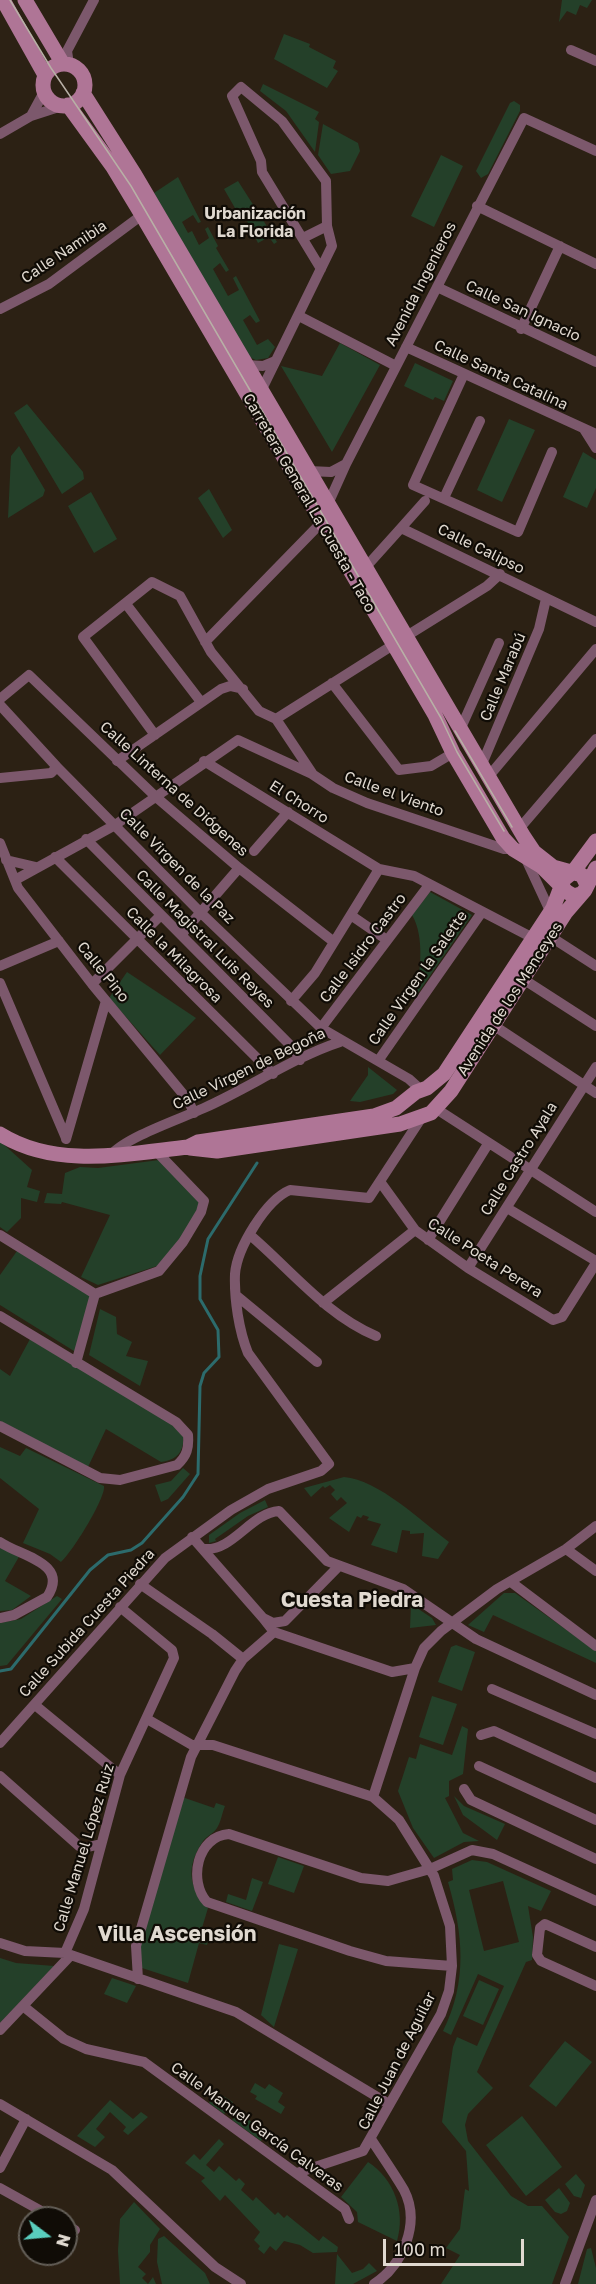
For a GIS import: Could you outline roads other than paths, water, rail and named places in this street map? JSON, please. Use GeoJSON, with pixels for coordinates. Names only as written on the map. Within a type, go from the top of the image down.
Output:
{"type":"FeatureCollection","features":[{"type":"Feature","properties":{"kind":"main road"},"geometry":{"type":"LineString","coordinates":[[3,0],[45,75],[44,92],[50,101],[65,106],[83,93],[82,76],[66,64],[25,0]]}},
{"type":"Feature","properties":{"kind":"main road"},"geometry":{"type":"LineString","coordinates":[[45,75],[51,68],[66,64]]}},
{"type":"Feature","properties":{"kind":"main road","name":"Carretera General La Cuesta - Taco"},"geometry":{"type":"LineString","coordinates":[[83,93],[135,175],[328,504],[364,568],[453,753],[503,838],[520,842],[553,867],[573,872]]}},
{"type":"Feature","properties":{"kind":"main road","name":"Carretera General La Cuesta - Taco"},"geometry":{"type":"LineString","coordinates":[[65,106],[113,167],[321,523],[485,770],[520,842],[563,886]]}},
{"type":"Feature","properties":{"kind":"main road"},"geometry":{"type":"LineString","coordinates":[[573,872],[582,875],[583,890],[570,895],[563,886],[566,876],[573,872],[596,841]]}},
{"type":"Feature","properties":{"kind":"main road","name":"Avenida de los Menceyes"},"geometry":{"type":"LineString","coordinates":[[0,1134],[33,1150],[71,1156],[111,1155],[182,1148],[217,1151],[390,1126],[432,1108],[451,1090],[596,868]]}},
{"type":"Feature","properties":{"kind":"main road","name":"Avenida de los Menceyes"},"geometry":{"type":"LineString","coordinates":[[182,1148],[198,1142],[381,1114],[396,1108],[444,1074],[533,938],[563,886]]}},
{"type":"Feature","properties":{"kind":"main road"},"geometry":{"type":"LineString","coordinates":[[420,1091],[436,1095],[432,1108],[414,1108],[420,1091]]}},
{"type":"Feature","properties":{"kind":"street"},"geometry":{"type":"LineString","coordinates":[[66,64],[67,51],[94,0]]}},
{"type":"Feature","properties":{"kind":"street"},"geometry":{"type":"LineString","coordinates":[[571,50],[596,61]]}},
{"type":"Feature","properties":{"kind":"street"},"geometry":{"type":"LineString","coordinates":[[261,391],[299,316],[332,246],[327,226],[326,181],[282,121],[241,87],[232,96],[261,161],[262,172],[321,269]]}},
{"type":"Feature","properties":{"kind":"street"},"geometry":{"type":"LineString","coordinates":[[31,116],[44,92]]}},
{"type":"Feature","properties":{"kind":"street"},"geometry":{"type":"LineString","coordinates":[[0,134],[31,116],[65,106]]}},
{"type":"Feature","properties":{"kind":"street","name":"Avenida Ingenieros"},"geometry":{"type":"LineString","coordinates":[[328,504],[477,206],[524,118],[596,152]]}},
{"type":"Feature","properties":{"kind":"street"},"geometry":{"type":"LineString","coordinates":[[477,206],[596,264]]}},
{"type":"Feature","properties":{"kind":"street","name":"Calle Namibia"},"geometry":{"type":"LineString","coordinates":[[0,309],[49,285],[142,215]]}},
{"type":"Feature","properties":{"kind":"street"},"geometry":{"type":"LineString","coordinates":[[303,238],[327,226]]}},
{"type":"Feature","properties":{"kind":"street"},"geometry":{"type":"LineString","coordinates":[[521,328],[560,246]]}},
{"type":"Feature","properties":{"kind":"street","name":"Calle San Ignacio"},"geometry":{"type":"LineString","coordinates":[[437,287],[596,362]]}},
{"type":"Feature","properties":{"kind":"street"},"geometry":{"type":"LineString","coordinates":[[299,316],[396,366]]}},
{"type":"Feature","properties":{"kind":"street","name":"Calle Santa Catalina"},"geometry":{"type":"LineString","coordinates":[[406,347],[584,429],[596,442]]}},
{"type":"Feature","properties":{"kind":"street"},"geometry":{"type":"LineString","coordinates":[[246,365],[262,366],[275,361]]}},
{"type":"Feature","properties":{"kind":"street"},"geometry":{"type":"LineString","coordinates":[[465,374],[413,484],[518,532],[552,453]]}},
{"type":"Feature","properties":{"kind":"street"},"geometry":{"type":"LineString","coordinates":[[444,498],[480,421]]}},
{"type":"Feature","properties":{"kind":"street"},"geometry":{"type":"LineString","coordinates":[[309,471],[331,472],[346,464]]}},
{"type":"Feature","properties":{"kind":"street"},"geometry":{"type":"LineString","coordinates":[[364,568],[425,501]]}},
{"type":"Feature","properties":{"kind":"street"},"geometry":{"type":"LineString","coordinates":[[205,642],[321,523]]}},
{"type":"Feature","properties":{"kind":"street","name":"Calle Calipso"},"geometry":{"type":"LineString","coordinates":[[401,528],[596,622]]}},
{"type":"Feature","properties":{"kind":"street"},"geometry":{"type":"LineString","coordinates":[[276,719],[487,586],[500,574]]}},
{"type":"Feature","properties":{"kind":"street"},"geometry":{"type":"LineString","coordinates":[[155,735],[83,637],[152,582],[180,596],[205,642],[259,711],[276,719],[312,774]]}},
{"type":"Feature","properties":{"kind":"street","name":"Calle Marabú"},"geometry":{"type":"LineString","coordinates":[[485,770],[539,629],[546,599]]}},
{"type":"Feature","properties":{"kind":"street"},"geometry":{"type":"LineString","coordinates":[[126,604],[201,702]]}},
{"type":"Feature","properties":{"kind":"street"},"geometry":{"type":"LineString","coordinates":[[460,730],[499,643]]}},
{"type":"Feature","properties":{"kind":"street"},"geometry":{"type":"LineString","coordinates":[[485,770],[596,649]]}},
{"type":"Feature","properties":{"kind":"street"},"geometry":{"type":"LineString","coordinates":[[221,689],[226,670]]}},
{"type":"Feature","properties":{"kind":"street","name":"Calle Linterna de Diógenes"},"geometry":{"type":"LineString","coordinates":[[0,699],[29,675],[156,797],[239,868],[334,942]]}},
{"type":"Feature","properties":{"kind":"street"},"geometry":{"type":"LineString","coordinates":[[332,683],[399,770],[431,766],[453,753]]}},
{"type":"Feature","properties":{"kind":"street"},"geometry":{"type":"LineString","coordinates":[[117,761],[221,689],[230,686],[243,689]]}},
{"type":"Feature","properties":{"kind":"street","name":"Calle Virgen de la Paz"},"geometry":{"type":"LineString","coordinates":[[0,705],[57,767],[200,912],[291,1001],[340,1042]]}},
{"type":"Feature","properties":{"kind":"street"},"geometry":{"type":"LineString","coordinates":[[550,911],[520,842],[596,739]]}},
{"type":"Feature","properties":{"kind":"street","name":"Calle el Viento"},"geometry":{"type":"LineString","coordinates":[[204,761],[238,740],[312,774],[333,788],[367,803],[504,849],[520,842]]}},
{"type":"Feature","properties":{"kind":"street"},"geometry":{"type":"LineString","coordinates":[[15,880],[115,825],[204,761]]}},
{"type":"Feature","properties":{"kind":"street","name":"El Chorro"},"geometry":{"type":"LineString","coordinates":[[204,761],[379,869]]}},
{"type":"Feature","properties":{"kind":"street"},"geometry":{"type":"LineString","coordinates":[[0,778],[51,773],[57,767]]}},
{"type":"Feature","properties":{"kind":"street"},"geometry":{"type":"LineString","coordinates":[[254,851],[288,812]]}},
{"type":"Feature","properties":{"kind":"street","name":"Calle Magistral Luis Reyes"},"geometry":{"type":"LineString","coordinates":[[86,839],[294,1049],[300,1060]]}},
{"type":"Feature","properties":{"kind":"street","name":"Calle Pino"},"geometry":{"type":"LineString","coordinates":[[0,843],[15,880],[92,984],[188,1100],[194,1113]]}},
{"type":"Feature","properties":{"kind":"street","name":"Calle la Milagrosa"},"geometry":{"type":"LineString","coordinates":[[55,857],[273,1074]]}},
{"type":"Feature","properties":{"kind":"street"},"geometry":{"type":"LineString","coordinates":[[6,860],[36,867]]}},
{"type":"Feature","properties":{"kind":"street"},"geometry":{"type":"LineString","coordinates":[[181,934],[239,868]]}},
{"type":"Feature","properties":{"kind":"street"},"geometry":{"type":"LineString","coordinates":[[291,1001],[315,973],[379,869],[414,876],[533,938]]}},
{"type":"Feature","properties":{"kind":"street","name":"Calle Isidro Castro"},"geometry":{"type":"LineString","coordinates":[[321,1028],[429,885]]}},
{"type":"Feature","properties":{"kind":"street","name":"Calle Virgen la Salette"},"geometry":{"type":"LineString","coordinates":[[378,1061],[482,912]]}},
{"type":"Feature","properties":{"kind":"street"},"geometry":{"type":"LineString","coordinates":[[92,984],[160,916]]}},
{"type":"Feature","properties":{"kind":"street"},"geometry":{"type":"LineString","coordinates":[[352,916],[387,940]]}},
{"type":"Feature","properties":{"kind":"street"},"geometry":{"type":"LineString","coordinates":[[551,937],[596,966]]}},
{"type":"Feature","properties":{"kind":"street"},"geometry":{"type":"LineString","coordinates":[[0,966],[59,941]]}},
{"type":"Feature","properties":{"kind":"street"},"geometry":{"type":"LineString","coordinates":[[523,979],[596,1026]]}},
{"type":"Feature","properties":{"kind":"street"},"geometry":{"type":"LineString","coordinates":[[0,982],[66,1138],[71,1156]]}},
{"type":"Feature","properties":{"kind":"street"},"geometry":{"type":"LineString","coordinates":[[66,1138],[106,1001]]}},
{"type":"Feature","properties":{"kind":"street"},"geometry":{"type":"LineString","coordinates":[[493,1025],[596,1093]]}},
{"type":"Feature","properties":{"kind":"street","name":"Calle Virgen de Begoña"},"geometry":{"type":"LineString","coordinates":[[111,1155],[118,1147],[340,1042],[378,1061],[420,1091]]}},
{"type":"Feature","properties":{"kind":"street","name":"Calle Castro Ayala"},"geometry":{"type":"LineString","coordinates":[[468,1268],[596,1067]]}},
{"type":"Feature","properties":{"kind":"street"},"geometry":{"type":"LineString","coordinates":[[317,1362],[237,1296],[235,1274],[238,1261],[262,1213],[280,1194],[290,1190],[369,1198],[432,1108],[596,1212]]}},
{"type":"Feature","properties":{"kind":"street"},"geometry":{"type":"LineString","coordinates":[[390,1126],[407,1142]]}},
{"type":"Feature","properties":{"kind":"street"},"geometry":{"type":"LineString","coordinates":[[95,1294],[159,1271],[183,1242],[201,1212],[204,1201],[174,1167],[152,1151],[152,1132]]}},
{"type":"Feature","properties":{"kind":"street"},"geometry":{"type":"LineString","coordinates":[[428,1240],[488,1144]]}},
{"type":"Feature","properties":{"kind":"street"},"geometry":{"type":"LineString","coordinates":[[174,1167],[182,1148]]}},
{"type":"Feature","properties":{"kind":"street","name":"Calle Poeta Perera"},"geometry":{"type":"LineString","coordinates":[[381,1183],[415,1230],[468,1268],[558,1321],[592,1278]]}},
{"type":"Feature","properties":{"kind":"street"},"geometry":{"type":"LineString","coordinates":[[507,1208],[596,1262],[592,1278]]}},
{"type":"Feature","properties":{"kind":"street"},"geometry":{"type":"LineString","coordinates":[[323,1304],[415,1230]]}},
{"type":"Feature","properties":{"kind":"street"},"geometry":{"type":"LineString","coordinates":[[0,1235],[95,1294]]}},
{"type":"Feature","properties":{"kind":"street"},"geometry":{"type":"LineString","coordinates":[[250,1235],[323,1304],[354,1327],[376,1336]]}},
{"type":"Feature","properties":{"kind":"street"},"geometry":{"type":"LineString","coordinates":[[76,1363],[95,1294]]}},
{"type":"Feature","properties":{"kind":"street","name":"Calle Subida Cuesta Piedra"},"geometry":{"type":"LineString","coordinates":[[1,1738],[34,1705],[165,1558],[192,1537],[268,1490],[321,1471],[329,1464],[248,1353],[242,1339],[237,1296]]}},
{"type":"Feature","properties":{"kind":"street"},"geometry":{"type":"LineString","coordinates":[[0,1316],[176,1422],[188,1435],[189,1446],[184,1458],[177,1465],[120,1480],[100,1478],[0,1426]]}},
{"type":"Feature","properties":{"kind":"street"},"geometry":{"type":"LineString","coordinates":[[205,1549],[222,1546],[254,1521],[279,1511],[327,1561],[338,1567],[403,1589],[451,1624],[483,1642],[596,1695]]}},
{"type":"Feature","properties":{"kind":"street"},"geometry":{"type":"LineString","coordinates":[[147,1719],[196,1746],[216,1746],[373,1797],[415,1668],[424,1648],[497,1589],[566,1549],[596,1526]]}},
{"type":"Feature","properties":{"kind":"street"},"geometry":{"type":"LineString","coordinates":[[192,1537],[219,1564],[274,1632],[392,1672],[402,1682],[407,1693]]}},
{"type":"Feature","properties":{"kind":"street"},"geometry":{"type":"LineString","coordinates":[[0,1542],[45,1564],[51,1572],[53,1581],[47,1597],[14,1615],[0,1618]]}},
{"type":"Feature","properties":{"kind":"street"},"geometry":{"type":"LineString","coordinates":[[219,1564],[222,1546]]}},
{"type":"Feature","properties":{"kind":"street"},"geometry":{"type":"LineString","coordinates":[[566,1549],[596,1571]]}},
{"type":"Feature","properties":{"kind":"street"},"geometry":{"type":"LineString","coordinates":[[263,1618],[273,1623],[285,1621],[338,1567]]}},
{"type":"Feature","properties":{"kind":"street"},"geometry":{"type":"LineString","coordinates":[[511,1582],[596,1646]]}},
{"type":"Feature","properties":{"kind":"street"},"geometry":{"type":"LineString","coordinates":[[141,1584],[243,1659]]}},
{"type":"Feature","properties":{"kind":"street","name":"Calle Manuel López Ruiz"},"geometry":{"type":"LineString","coordinates":[[0,2030],[68,1954],[84,1909],[120,1775],[147,1719],[174,1654],[120,1607]]}},
{"type":"Feature","properties":{"kind":"street"},"geometry":{"type":"LineString","coordinates":[[285,1621],[288,1631],[295,1639]]}},
{"type":"Feature","properties":{"kind":"street"},"geometry":{"type":"LineString","coordinates":[[138,1978],[136,1946],[196,1746],[243,1659],[274,1632]]}},
{"type":"Feature","properties":{"kind":"street"},"geometry":{"type":"LineString","coordinates":[[392,1672],[415,1668]]}},
{"type":"Feature","properties":{"kind":"street"},"geometry":{"type":"LineString","coordinates":[[492,1689],[596,1734]]}},
{"type":"Feature","properties":{"kind":"street"},"geometry":{"type":"LineString","coordinates":[[34,1705],[120,1775]]}},
{"type":"Feature","properties":{"kind":"street"},"geometry":{"type":"LineString","coordinates":[[206,1727],[216,1746]]}},
{"type":"Feature","properties":{"kind":"street"},"geometry":{"type":"LineString","coordinates":[[481,1735],[494,1731],[596,1778]]}},
{"type":"Feature","properties":{"kind":"street"},"geometry":{"type":"LineString","coordinates":[[479,1766],[596,1820]]}},
{"type":"Feature","properties":{"kind":"street"},"geometry":{"type":"LineString","coordinates":[[0,1776],[79,1845],[84,1848],[101,1844]]}},
{"type":"Feature","properties":{"kind":"street"},"geometry":{"type":"LineString","coordinates":[[464,1789],[471,1800],[596,1859]]}},
{"type":"Feature","properties":{"kind":"street","name":"Calle Juan de Aguilar"},"geometry":{"type":"LineString","coordinates":[[373,1797],[399,1820],[430,1869],[450,1926],[452,1966],[449,1991],[441,2014],[371,2139],[404,2192],[410,2223],[402,2254],[392,2269],[374,2284]]}},
{"type":"Feature","properties":{"kind":"street"},"geometry":{"type":"LineString","coordinates":[[452,1966],[386,1961],[207,1902],[199,1893],[195,1877],[200,1857],[208,1844],[220,1835],[239,1836],[361,1878],[388,1881],[430,1869],[463,1852],[481,1852],[493,1854],[596,1901]]}},
{"type":"Feature","properties":{"kind":"street"},"geometry":{"type":"LineString","coordinates":[[596,1947],[545,1924],[540,1928],[537,1955],[541,1961],[596,1986]]}},
{"type":"Feature","properties":{"kind":"street"},"geometry":{"type":"LineString","coordinates":[[0,1943],[25,1951],[68,1954],[236,2012],[389,2104]]}},
{"type":"Feature","properties":{"kind":"street","name":"Calle Manuel García Calveras"},"geometry":{"type":"LineString","coordinates":[[23,2006],[51,2030],[79,2046],[144,2062],[345,2209],[349,2219]]}},
{"type":"Feature","properties":{"kind":"street"},"geometry":{"type":"LineString","coordinates":[[0,2104],[112,2170],[215,2266],[241,2284]]}},
{"type":"Feature","properties":{"kind":"street"},"geometry":{"type":"LineString","coordinates":[[0,2168],[26,2119]]}},
{"type":"Feature","properties":{"kind":"street"},"geometry":{"type":"LineString","coordinates":[[297,2173],[363,2151],[371,2139]]}},
{"type":"Feature","properties":{"kind":"street"},"geometry":{"type":"LineString","coordinates":[[0,2188],[32,2206]]}},
{"type":"Feature","properties":{"kind":"street"},"geometry":{"type":"LineString","coordinates":[[565,2284],[596,2200]]}},
{"type":"Feature","properties":{"kind":"street"},"geometry":{"type":"LineString","coordinates":[[596,2212],[596,2225]]}},
{"type":"Feature","properties":{"kind":"waterway"},"geometry":{"type":"LineString","coordinates":[[0,1671],[11,1669],[90,1570],[108,1555],[131,1550],[142,1543],[183,1497],[198,1474],[200,1386],[204,1373],[219,1357],[218,1330],[200,1299],[200,1276],[208,1239],[257,1163]]}},
{"type":"Feature","properties":{"kind":"tram line"},"geometry":{"type":"LineString","coordinates":[[10,0],[51,68],[131,186],[441,718],[457,752],[504,831]]}},
{"type":"Feature","properties":{"kind":"tram line"},"geometry":{"type":"LineString","coordinates":[[455,731],[512,827]]}},
{"type":"Feature","properties":{"kind":"district","name":"Urbanización La Florida"},"geometry":{"type":"Point","coordinates":[255,223]}},
{"type":"Feature","properties":{"kind":"district","name":"Cuesta Piedra"},"geometry":{"type":"Point","coordinates":[352,1600]}},
{"type":"Feature","properties":{"kind":"district","name":"Villa Ascensión"},"geometry":{"type":"Point","coordinates":[177,1934]}}]}
